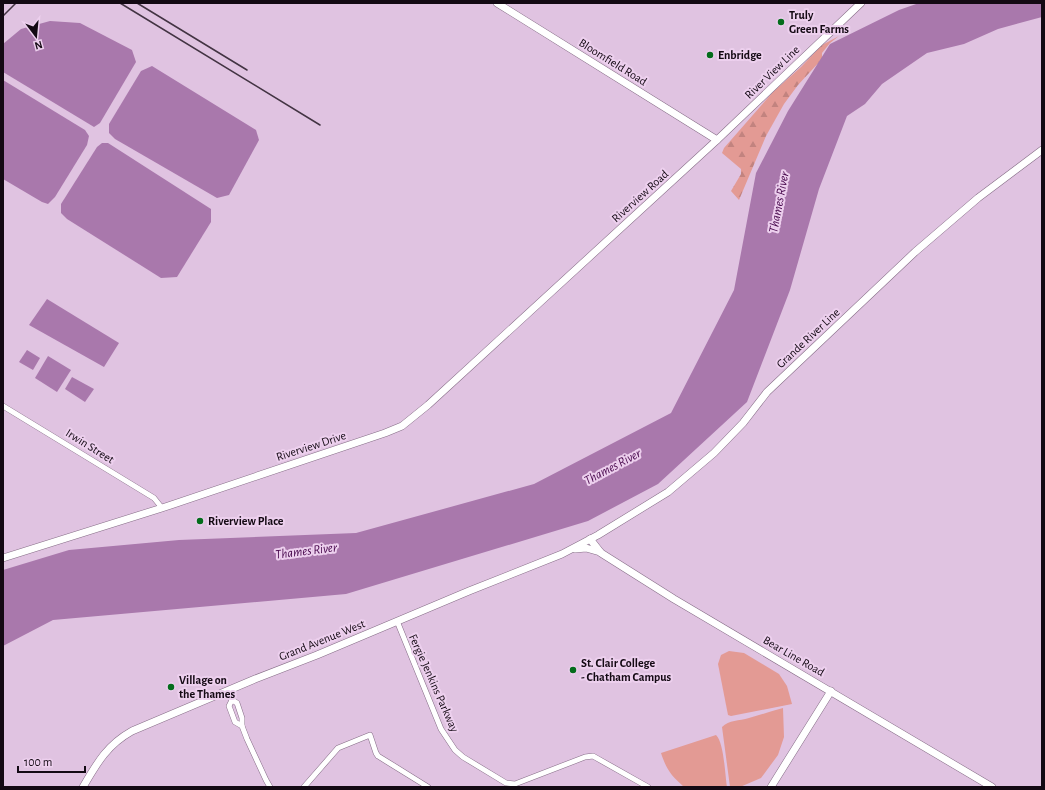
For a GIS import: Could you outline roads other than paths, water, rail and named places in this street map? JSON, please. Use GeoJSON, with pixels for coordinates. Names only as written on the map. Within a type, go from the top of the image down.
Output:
{"type":"FeatureCollection","features":[{"type":"Feature","properties":{"kind":"main road","name":"Bloomfield Road"},"geometry":{"type":"LineString","coordinates":[[497,3],[717,140]]}},
{"type":"Feature","properties":{"kind":"main road","name":"River View Line"},"geometry":{"type":"LineString","coordinates":[[717,140],[861,3]]}},
{"type":"Feature","properties":{"kind":"main road","name":"Riverview Road"},"geometry":{"type":"LineString","coordinates":[[577,269],[717,140]]}},
{"type":"Feature","properties":{"kind":"main road","name":"Grande River Line"},"geometry":{"type":"LineString","coordinates":[[590,539],[668,492],[714,453],[743,423],[767,392],[915,252],[978,198],[1042,150]]}},
{"type":"Feature","properties":{"kind":"main road","name":"Riverview Drive"},"geometry":{"type":"LineString","coordinates":[[3,558],[162,508],[398,427],[410,420],[428,405],[577,269]]}},
{"type":"Feature","properties":{"kind":"main road","name":"Grand Avenue West"},"geometry":{"type":"LineString","coordinates":[[83,787],[104,753],[124,735],[291,664],[317,656],[397,621],[567,551],[590,539]]}},
{"type":"Feature","properties":{"kind":"main road","name":"Bear Line Road"},"geometry":{"type":"LineString","coordinates":[[590,539],[601,553],[992,787]]}},
{"type":"Feature","properties":{"kind":"main road"},"geometry":{"type":"LineString","coordinates":[[567,551],[581,548],[601,553]]}},
{"type":"Feature","properties":{"kind":"main road"},"geometry":{"type":"LineString","coordinates":[[771,787],[831,691]]}},
{"type":"Feature","properties":{"kind":"street","name":"Irwin Street"},"geometry":{"type":"LineString","coordinates":[[3,406],[154,498],[162,508]]}},
{"type":"Feature","properties":{"kind":"street","name":"Fergie Jenkins Parkway"},"geometry":{"type":"LineString","coordinates":[[397,621],[442,730],[455,750],[463,757],[506,783],[515,784],[586,757],[593,756],[648,787]]}},
{"type":"Feature","properties":{"kind":"street"},"geometry":{"type":"LineString","coordinates":[[228,691],[232,700],[237,703],[242,718],[242,726],[270,787]]}},
{"type":"Feature","properties":{"kind":"street"},"geometry":{"type":"LineString","coordinates":[[232,700],[229,706],[235,722],[242,726]]}},
{"type":"Feature","properties":{"kind":"street"},"geometry":{"type":"LineString","coordinates":[[304,787],[338,748],[370,735],[378,756],[428,787]]}},
{"type":"Feature","properties":{"kind":"water","name":"Thames River"},"geometry":{"type":"Polygon","coordinates":[[[919,3],[1042,3],[1042,17],[998,29],[964,44],[927,53],[882,84],[865,104],[847,116],[819,189],[790,290],[747,402],[658,484],[588,521],[346,594],[53,620],[3,646],[3,570],[69,550],[179,540],[356,533],[534,484],[671,413],[734,290],[756,173],[788,111],[830,44],[899,10],[919,3]]]}},
{"type":"Feature","properties":{"kind":"water"},"geometry":{"type":"Polygon","coordinates":[[[50,21],[80,23],[132,50],[136,62],[100,123],[94,127],[3,72],[3,44],[21,29],[50,21]]]}},
{"type":"Feature","properties":{"kind":"water"},"geometry":{"type":"Polygon","coordinates":[[[152,66],[256,130],[259,140],[229,195],[217,198],[115,139],[109,133],[109,124],[141,71],[152,66]]]}},
{"type":"Feature","properties":{"kind":"water"},"geometry":{"type":"Polygon","coordinates":[[[3,80],[85,130],[89,136],[87,145],[55,197],[48,204],[3,179],[3,80]]]}},
{"type":"Feature","properties":{"kind":"water"},"geometry":{"type":"Polygon","coordinates":[[[102,143],[108,143],[211,209],[211,222],[177,277],[161,278],[67,219],[61,213],[61,204],[97,147],[102,143]]]}},
{"type":"Feature","properties":{"kind":"water"},"geometry":{"type":"Polygon","coordinates":[[[47,299],[119,343],[104,367],[29,325],[47,299]]]}},
{"type":"Feature","properties":{"kind":"water"},"geometry":{"type":"Polygon","coordinates":[[[27,350],[40,358],[33,370],[19,362],[27,350]]]}},
{"type":"Feature","properties":{"kind":"water"},"geometry":{"type":"Polygon","coordinates":[[[48,356],[71,370],[57,392],[35,378],[48,356]]]}},
{"type":"Feature","properties":{"kind":"water"},"geometry":{"type":"Polygon","coordinates":[[[72,377],[94,389],[85,402],[65,389],[72,377]]]}},
{"type":"Feature","properties":{"kind":"railway"},"geometry":{"type":"LineString","coordinates":[[3,16],[16,3]]}},
{"type":"Feature","properties":{"kind":"railway"},"geometry":{"type":"LineString","coordinates":[[120,3],[320,125]]}},
{"type":"Feature","properties":{"kind":"railway"},"geometry":{"type":"LineString","coordinates":[[137,3],[247,70]]}},
{"type":"Feature","properties":{"kind":"place","name":"Truly Green Farms"},"geometry":{"type":"Point","coordinates":[781,22]}},
{"type":"Feature","properties":{"kind":"place","name":"Enbridge"},"geometry":{"type":"Point","coordinates":[710,55]}},
{"type":"Feature","properties":{"kind":"place","name":"Riverview Place"},"geometry":{"type":"Point","coordinates":[200,521]}},
{"type":"Feature","properties":{"kind":"place","name":"St. Clair College - Chatham Campus"},"geometry":{"type":"Point","coordinates":[573,670]}},
{"type":"Feature","properties":{"kind":"place","name":"Village on the Thames"},"geometry":{"type":"Point","coordinates":[171,687]}}]}
